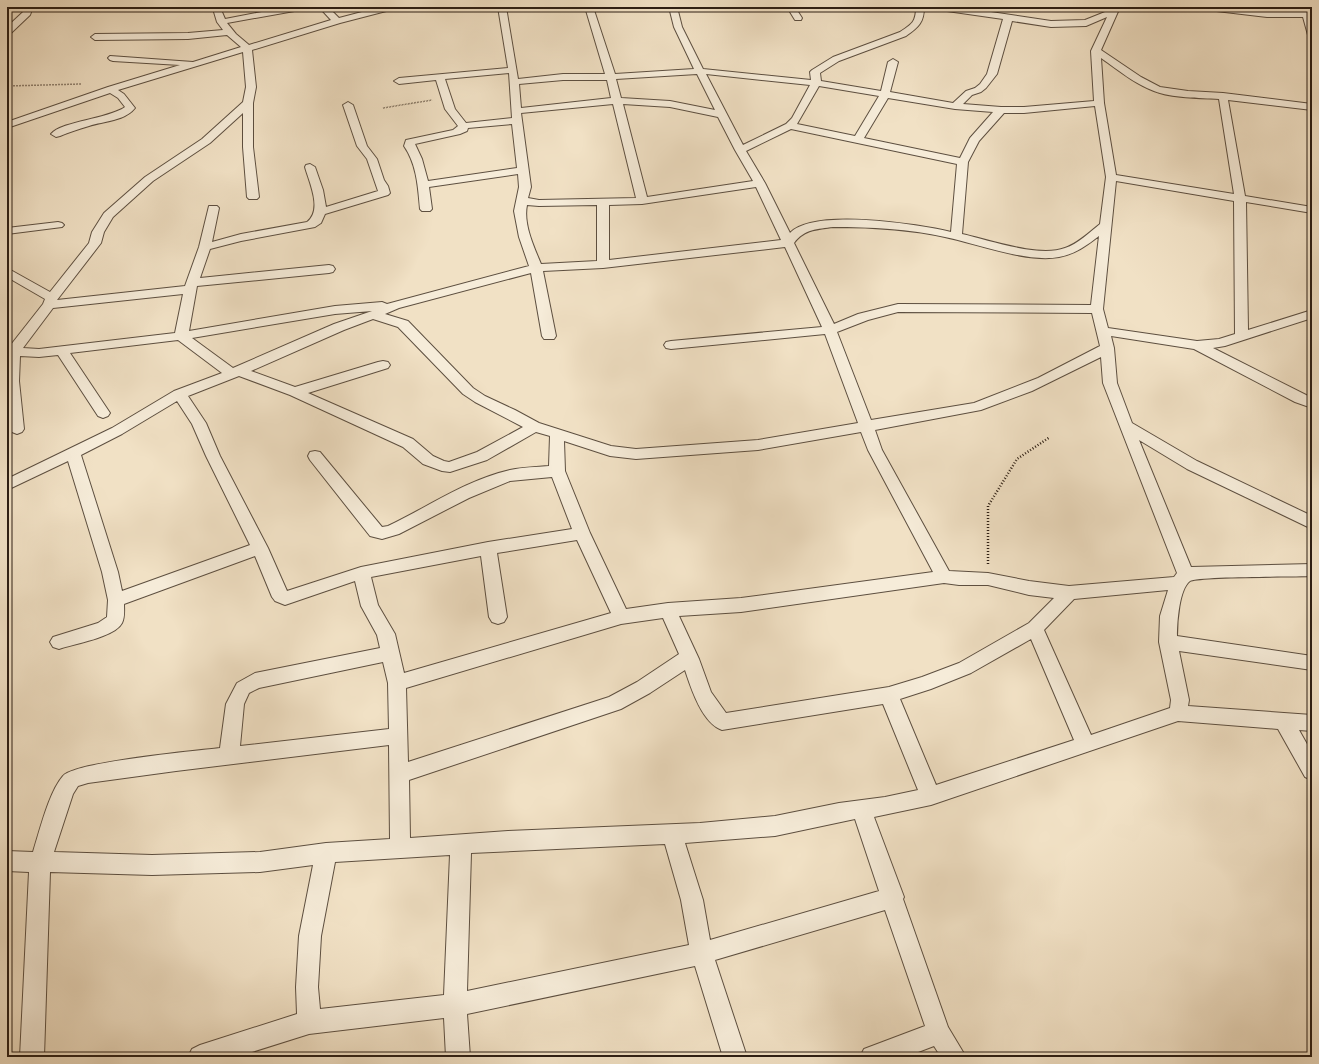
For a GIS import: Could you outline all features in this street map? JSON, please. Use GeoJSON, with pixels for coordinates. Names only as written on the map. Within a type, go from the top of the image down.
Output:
{"type":"FeatureCollection","features":[{"type":"Feature","properties":{"kind":"street"},"geometry":{"type":"LineString","coordinates":[[7,32],[27,14],[29,7]]}},
{"type":"Feature","properties":{"kind":"street"},"geometry":{"type":"LineString","coordinates":[[221,7],[218,12],[221,22],[227,32],[247,48],[252,87],[248,103],[248,147],[253,197]]}},
{"type":"Feature","properties":{"kind":"street"},"geometry":{"type":"LineString","coordinates":[[221,22],[300,7]]}},
{"type":"Feature","properties":{"kind":"street"},"geometry":{"type":"LineString","coordinates":[[323,7],[337,21]]}},
{"type":"Feature","properties":{"kind":"street"},"geometry":{"type":"LineString","coordinates":[[7,125],[111,89],[337,21],[391,7]]}},
{"type":"Feature","properties":{"kind":"street"},"geometry":{"type":"LineString","coordinates":[[502,7],[513,70],[524,187],[520,211],[536,268],[548,336]]}},
{"type":"Feature","properties":{"kind":"street"},"geometry":{"type":"LineString","coordinates":[[589,7],[611,77],[642,201]]}},
{"type":"Feature","properties":{"kind":"street"},"geometry":{"type":"LineString","coordinates":[[673,7],[678,27],[740,150],[760,183],[830,330],[875,450],[944,577]]}},
{"type":"Feature","properties":{"kind":"street"},"geometry":{"type":"LineString","coordinates":[[791,7],[798,18]]}},
{"type":"Feature","properties":{"kind":"street"},"geometry":{"type":"LineString","coordinates":[[740,150],[790,126],[796,119],[816,83],[815,72],[836,59],[903,34],[912,28],[920,18],[920,7]]}},
{"type":"Feature","properties":{"kind":"street"},"geometry":{"type":"LineString","coordinates":[[940,7],[1051,24],[1078,24],[1092,21],[1114,9]]}},
{"type":"Feature","properties":{"kind":"street"},"geometry":{"type":"LineString","coordinates":[[1208,7],[1267,14],[1309,15],[1312,35]]}},
{"type":"Feature","properties":{"kind":"street"},"geometry":{"type":"LineString","coordinates":[[1114,9],[1096,50],[1099,103],[1111,177],[1097,309],[1107,348],[1110,383],[1182,579],[1169,616],[1168,642],[1180,700],[1178,713]]}},
{"type":"Feature","properties":{"kind":"street"},"geometry":{"type":"LineString","coordinates":[[955,106],[969,93],[978,90],[983,86],[992,74],[1008,18]]}},
{"type":"Feature","properties":{"kind":"street"},"geometry":{"type":"LineString","coordinates":[[95,37],[188,36],[227,32]]}},
{"type":"Feature","properties":{"kind":"street"},"geometry":{"type":"LineString","coordinates":[[1096,50],[1138,79],[1157,89],[1188,94],[1223,96],[1312,107]]}},
{"type":"Feature","properties":{"kind":"street"},"geometry":{"type":"LineString","coordinates":[[113,58],[196,64]]}},
{"type":"Feature","properties":{"kind":"street"},"geometry":{"type":"LineString","coordinates":[[858,140],[885,94],[893,62]]}},
{"type":"Feature","properties":{"kind":"street"},"geometry":{"type":"LineString","coordinates":[[399,81],[513,70]]}},
{"type":"Feature","properties":{"kind":"street"},"geometry":{"type":"LineString","coordinates":[[514,82],[700,71],[816,83],[955,106],[1001,110],[1024,110],[1099,103]]}},
{"type":"Feature","properties":{"kind":"street"},"geometry":{"type":"LineString","coordinates":[[440,77],[450,108],[463,126]]}},
{"type":"Feature","properties":{"kind":"street"},"geometry":{"type":"LineString","coordinates":[[56,134],[122,114],[130,108],[122,96],[111,89]]}},
{"type":"Feature","properties":{"kind":"street"},"geometry":{"type":"LineString","coordinates":[[1223,96],[1240,198],[1242,336]]}},
{"type":"Feature","properties":{"kind":"street"},"geometry":{"type":"LineString","coordinates":[[426,208],[420,168],[415,152],[409,146],[410,142],[456,132],[463,129],[463,126],[517,116],[617,101],[656,102],[704,110],[723,116]]}},
{"type":"Feature","properties":{"kind":"street"},"geometry":{"type":"LineString","coordinates":[[17,429],[10,350],[95,244],[98,232],[108,215],[149,179],[206,141],[248,103]]}},
{"type":"Feature","properties":{"kind":"street"},"geometry":{"type":"LineString","coordinates":[[321,212],[384,193],[383,186],[379,180],[372,159],[362,146],[348,105]]}},
{"type":"Feature","properties":{"kind":"street"},"geometry":{"type":"LineString","coordinates":[[956,236],[964,162],[974,140],[1001,110]]}},
{"type":"Feature","properties":{"kind":"street"},"geometry":{"type":"LineString","coordinates":[[790,126],[964,162]]}},
{"type":"Feature","properties":{"kind":"street"},"geometry":{"type":"LineString","coordinates":[[205,247],[316,223],[321,212],[310,167]]}},
{"type":"Feature","properties":{"kind":"street"},"geometry":{"type":"LineString","coordinates":[[422,185],[522,170]]}},
{"type":"Feature","properties":{"kind":"street"},"geometry":{"type":"LineString","coordinates":[[1111,177],[1312,210]]}},
{"type":"Feature","properties":{"kind":"street"},"geometry":{"type":"LineString","coordinates":[[522,201],[539,203],[642,201],[760,183]]}},
{"type":"Feature","properties":{"kind":"street"},"geometry":{"type":"LineString","coordinates":[[603,202],[603,264]]}},
{"type":"Feature","properties":{"kind":"street"},"geometry":{"type":"LineString","coordinates":[[181,336],[191,286],[205,247],[213,208]]}},
{"type":"Feature","properties":{"kind":"street"},"geometry":{"type":"LineString","coordinates":[[7,485],[116,431],[179,394],[235,373],[339,327],[373,315],[395,305],[536,268],[603,264],[788,244],[799,230],[822,225],[860,224],[893,226],[956,236],[1034,254],[1050,254],[1069,252],[1106,225]]}},
{"type":"Feature","properties":{"kind":"street"},"geometry":{"type":"LineString","coordinates":[[7,231],[58,225]]}},
{"type":"Feature","properties":{"kind":"street"},"geometry":{"type":"LineString","coordinates":[[7,272],[50,302],[329,269]]}},
{"type":"Feature","properties":{"kind":"street"},"geometry":{"type":"LineString","coordinates":[[10,350],[39,353],[62,351],[181,336],[335,310],[395,305]]}},
{"type":"Feature","properties":{"kind":"street"},"geometry":{"type":"LineString","coordinates":[[671,345],[830,330],[863,317],[898,308],[1097,309]]}},
{"type":"Feature","properties":{"kind":"street"},"geometry":{"type":"LineString","coordinates":[[1102,331],[1197,345],[1220,343],[1312,314]]}},
{"type":"Feature","properties":{"kind":"street"},"geometry":{"type":"LineString","coordinates":[[373,315],[403,324],[468,391],[493,406],[510,413],[534,427],[557,433],[610,451],[636,454],[758,445],[976,407],[997,400],[1061,373],[1107,348]]}},
{"type":"Feature","properties":{"kind":"street"},"geometry":{"type":"LineString","coordinates":[[181,336],[235,373],[295,392],[408,443],[428,460],[442,466],[450,467],[482,456],[534,427]]}},
{"type":"Feature","properties":{"kind":"street"},"geometry":{"type":"LineString","coordinates":[[1197,345],[1300,399],[1312,403]]}},
{"type":"Feature","properties":{"kind":"street"},"geometry":{"type":"LineString","coordinates":[[62,351],[103,413]]}},
{"type":"Feature","properties":{"kind":"street"},"geometry":{"type":"LineString","coordinates":[[295,392],[383,365]]}},
{"type":"Feature","properties":{"kind":"street"},"geometry":{"type":"LineString","coordinates":[[179,394],[198,423],[213,456],[260,548],[278,592],[285,598],[361,573],[488,548],[582,534]]}},
{"type":"Feature","properties":{"kind":"street"},"geometry":{"type":"LineString","coordinates":[[1126,426],[1192,465],[1312,523]]}},
{"type":"Feature","properties":{"kind":"street"},"geometry":{"type":"LineString","coordinates":[[557,433],[557,470],[582,534],[621,617]]}},
{"type":"Feature","properties":{"kind":"street"},"geometry":{"type":"LineString","coordinates":[[59,642],[104,628],[115,620],[116,600],[110,572],[73,453]]}},
{"type":"Feature","properties":{"kind":"street"},"geometry":{"type":"LineString","coordinates":[[316,456],[376,532],[381,533],[395,529],[456,498],[503,478],[557,470]]}},
{"type":"Feature","properties":{"kind":"street"},"geometry":{"type":"LineString","coordinates":[[116,600],[260,548]]}},
{"type":"Feature","properties":{"kind":"street"},"geometry":{"type":"LineString","coordinates":[[488,548],[498,617]]}},
{"type":"Feature","properties":{"kind":"street"},"geometry":{"type":"LineString","coordinates":[[397,683],[621,617],[668,610],[741,605],[944,577],[959,579],[988,579],[1029,588],[1069,593],[1182,579],[1203,572],[1312,570]]}},
{"type":"Feature","properties":{"kind":"street"},"geometry":{"type":"LineString","coordinates":[[361,573],[370,606],[386,634],[397,683],[400,849]]}},
{"type":"Feature","properties":{"kind":"street"},"geometry":{"type":"LineString","coordinates":[[668,610],[689,657],[704,697],[713,712],[722,722],[889,695],[925,684],[965,668],[1035,628],[1069,593]]}},
{"type":"Feature","properties":{"kind":"street"},"geometry":{"type":"LineString","coordinates":[[1035,628],[1086,745]]}},
{"type":"Feature","properties":{"kind":"street"},"geometry":{"type":"LineString","coordinates":[[1168,642],[1312,663]]}},
{"type":"Feature","properties":{"kind":"street"},"geometry":{"type":"LineString","coordinates":[[229,756],[235,704],[243,688],[255,681],[390,653]]}},
{"type":"Feature","properties":{"kind":"street"},"geometry":{"type":"LineString","coordinates":[[399,774],[627,698],[666,674],[689,657]]}},
{"type":"Feature","properties":{"kind":"street"},"geometry":{"type":"LineString","coordinates":[[889,695],[932,796]]}},
{"type":"Feature","properties":{"kind":"street"},"geometry":{"type":"LineString","coordinates":[[7,861],[152,865],[260,862],[326,853],[461,844],[737,830],[775,826],[839,812],[884,806],[932,796],[1178,713],[1312,724]]}},
{"type":"Feature","properties":{"kind":"street"},"geometry":{"type":"LineString","coordinates":[[1284,721],[1312,771]]}},
{"type":"Feature","properties":{"kind":"street"},"geometry":{"type":"LineString","coordinates":[[32,1057],[40,862],[64,790],[71,780],[88,774],[398,736]]}},
{"type":"Feature","properties":{"kind":"street"},"geometry":{"type":"LineString","coordinates":[[861,809],[893,897],[939,1033],[954,1057]]}},
{"type":"Feature","properties":{"kind":"street"},"geometry":{"type":"LineString","coordinates":[[672,833],[692,900],[702,953],[735,1057]]}},
{"type":"Feature","properties":{"kind":"street"},"geometry":{"type":"LineString","coordinates":[[458,1057],[455,1005],[461,844]]}},
{"type":"Feature","properties":{"kind":"street"},"geometry":{"type":"LineString","coordinates":[[309,1022],[307,987],[310,936],[326,853]]}},
{"type":"Feature","properties":{"kind":"street"},"geometry":{"type":"LineString","coordinates":[[200,1057],[309,1022],[455,1005],[702,953],[893,897]]}},
{"type":"Feature","properties":{"kind":"street"},"geometry":{"type":"LineString","coordinates":[[872,1057],[939,1033]]}},
{"type":"Feature","properties":{"kind":"path"},"geometry":{"type":"LineString","coordinates":[[7,86],[83,84]]}},
{"type":"Feature","properties":{"kind":"path"},"geometry":{"type":"LineString","coordinates":[[383,108],[446,98]]}},
{"type":"Feature","properties":{"kind":"path"},"geometry":{"type":"LineString","coordinates":[[988,579],[988,506],[1017,459],[1050,437]]}}]}
